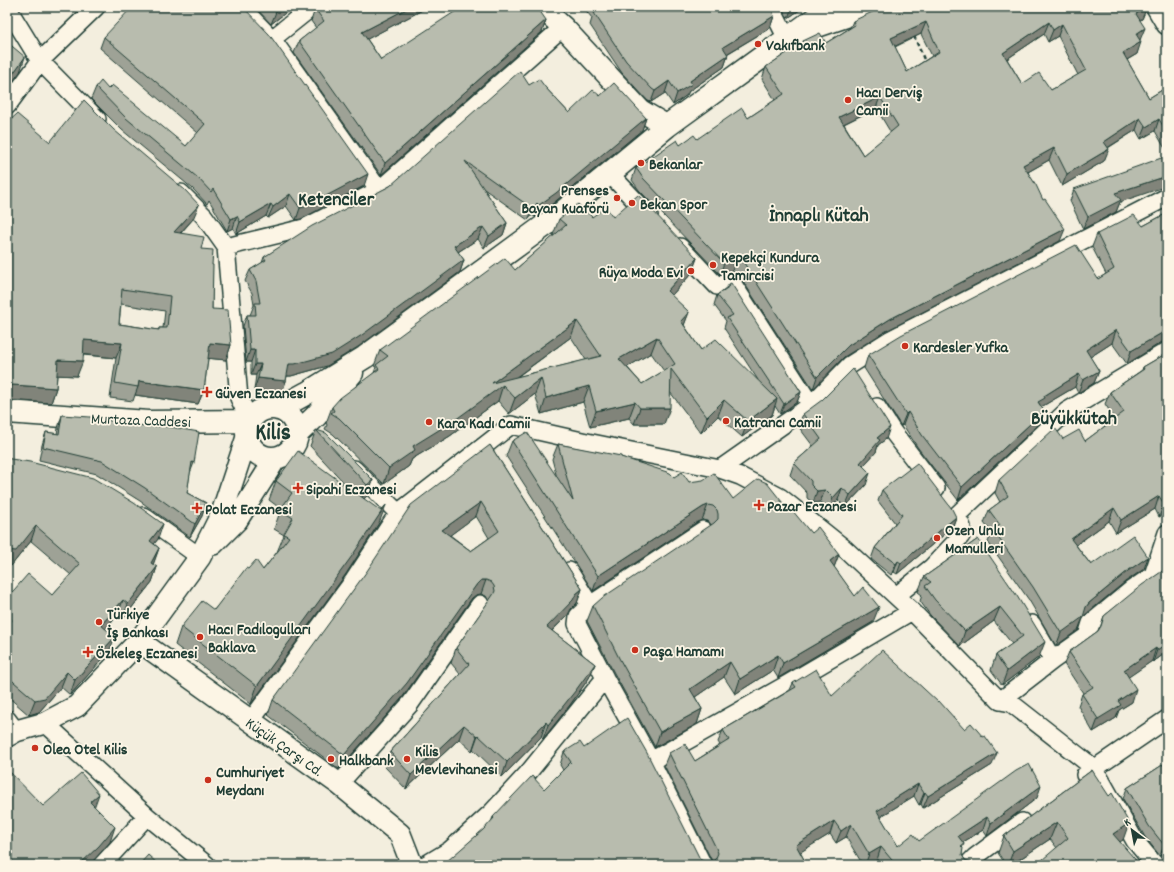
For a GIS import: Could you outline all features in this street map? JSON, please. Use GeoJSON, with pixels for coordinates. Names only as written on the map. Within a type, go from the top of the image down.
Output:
{"type":"FeatureCollection","features":[{"type":"Feature","properties":{"kind":"main road"},"geometry":{"type":"LineString","coordinates":[[278,409],[365,357],[558,215],[667,126],[831,7]]}},
{"type":"Feature","properties":{"kind":"main road"},"geometry":{"type":"LineString","coordinates":[[307,436],[296,426],[292,418],[286,412],[278,409],[269,408],[255,415],[249,429],[250,444],[254,450],[261,455],[268,457],[276,458],[283,455],[290,450],[295,443],[307,436],[316,416],[365,357]]}},
{"type":"Feature","properties":{"kind":"main road","name":"Murtaza Caddesi"},"geometry":{"type":"LineString","coordinates":[[7,412],[249,429]]}},
{"type":"Feature","properties":{"kind":"street"},"geometry":{"type":"LineString","coordinates":[[8,7],[40,61],[109,132]]}},
{"type":"Feature","properties":{"kind":"street"},"geometry":{"type":"LineString","coordinates":[[7,106],[40,61],[96,7]]}},
{"type":"Feature","properties":{"kind":"street"},"geometry":{"type":"LineString","coordinates":[[241,7],[272,39],[379,190]]}},
{"type":"Feature","properties":{"kind":"street"},"geometry":{"type":"LineString","coordinates":[[272,39],[312,7]]}},
{"type":"Feature","properties":{"kind":"street"},"geometry":{"type":"LineString","coordinates":[[541,7],[563,27],[640,110],[667,126]]}},
{"type":"Feature","properties":{"kind":"street"},"geometry":{"type":"LineString","coordinates":[[771,7],[787,39],[880,7]]}},
{"type":"Feature","properties":{"kind":"street"},"geometry":{"type":"LineString","coordinates":[[1156,7],[1167,24]]}},
{"type":"Feature","properties":{"kind":"street"},"geometry":{"type":"LineString","coordinates":[[226,247],[304,228],[379,190],[563,27]]}},
{"type":"Feature","properties":{"kind":"street"},"geometry":{"type":"LineString","coordinates":[[609,173],[717,286],[731,281],[811,406]]}},
{"type":"Feature","properties":{"kind":"street"},"geometry":{"type":"LineString","coordinates":[[10,729],[45,723],[77,706],[140,642],[200,556],[222,514],[249,429],[240,398],[226,247],[204,216],[187,197],[169,182]]}},
{"type":"Feature","properties":{"kind":"street"},"geometry":{"type":"LineString","coordinates":[[720,469],[811,406],[859,379],[891,339],[1167,197]]}},
{"type":"Feature","properties":{"kind":"street"},"geometry":{"type":"LineString","coordinates":[[957,515],[1067,411],[1167,351]]}},
{"type":"Feature","properties":{"kind":"street"},"geometry":{"type":"LineString","coordinates":[[859,379],[893,432],[957,515],[975,541]]}},
{"type":"Feature","properties":{"kind":"street"},"geometry":{"type":"LineString","coordinates":[[250,722],[354,580],[398,513],[490,450],[511,424],[582,441],[720,469],[740,476],[780,497],[844,548],[896,596],[1000,701],[1011,703],[1094,768],[1135,841],[1155,865]]}},
{"type":"Feature","properties":{"kind":"street"},"geometry":{"type":"LineString","coordinates":[[200,556],[237,520],[276,458]]}},
{"type":"Feature","properties":{"kind":"street"},"geometry":{"type":"LineString","coordinates":[[343,458],[398,513]]}},
{"type":"Feature","properties":{"kind":"street"},"geometry":{"type":"LineString","coordinates":[[128,506],[200,556]]}},
{"type":"Feature","properties":{"kind":"street"},"geometry":{"type":"LineString","coordinates":[[896,596],[932,567],[961,536],[962,527],[957,515]]}},
{"type":"Feature","properties":{"kind":"street"},"geometry":{"type":"LineString","coordinates":[[703,530],[590,604],[578,616],[577,624],[651,761],[704,865]]}},
{"type":"Feature","properties":{"kind":"street"},"geometry":{"type":"LineString","coordinates":[[1000,701],[1087,636],[1091,623],[1131,590],[1153,575],[1167,533]]}},
{"type":"Feature","properties":{"kind":"street"},"geometry":{"type":"LineString","coordinates":[[558,555],[590,604]]}},
{"type":"Feature","properties":{"kind":"street"},"geometry":{"type":"LineString","coordinates":[[339,784],[410,704],[480,604]]}},
{"type":"Feature","properties":{"kind":"street"},"geometry":{"type":"LineString","coordinates":[[651,761],[786,685],[912,611]]}},
{"type":"Feature","properties":{"kind":"street"},"geometry":{"type":"LineString","coordinates":[[1024,612],[1053,660]]}},
{"type":"Feature","properties":{"kind":"street","name":"Küçük Çarşı Cd."},"geometry":{"type":"LineString","coordinates":[[140,642],[250,722],[339,784],[400,834],[412,865]]}},
{"type":"Feature","properties":{"kind":"street"},"geometry":{"type":"LineString","coordinates":[[425,865],[450,850],[492,812],[528,773],[605,678]]}},
{"type":"Feature","properties":{"kind":"street"},"geometry":{"type":"LineString","coordinates":[[1075,782],[1167,719]]}},
{"type":"Feature","properties":{"kind":"street"},"geometry":{"type":"LineString","coordinates":[[45,723],[147,816],[207,865]]}},
{"type":"Feature","properties":{"kind":"street"},"geometry":{"type":"LineString","coordinates":[[975,862],[1032,815]]}},
{"type":"Feature","properties":{"kind":"street"},"geometry":{"type":"LineString","coordinates":[[102,865],[147,816]]}},
{"type":"Feature","properties":{"kind":"path"},"geometry":{"type":"LineString","coordinates":[[911,29],[922,59],[926,65]]}},
{"type":"Feature","properties":{"kind":"building"},"geometry":{"type":"Polygon","coordinates":[[[132,7],[243,7],[269,34],[368,174],[305,207],[300,208],[290,194],[273,207],[271,204],[240,222],[237,216],[231,219],[213,189],[211,192],[198,178],[126,118],[96,87],[101,81],[108,89],[112,85],[186,146],[205,124],[104,37],[132,7]]]}},
{"type":"Feature","properties":{"kind":"building"},"geometry":{"type":"Polygon","coordinates":[[[271,7],[282,7],[276,12],[271,7]]]}},
{"type":"Feature","properties":{"kind":"building"},"geometry":{"type":"Polygon","coordinates":[[[317,7],[410,7],[362,32],[381,60],[462,7],[537,7],[546,20],[385,163],[299,41],[324,21],[315,9],[317,7]]]}},
{"type":"Feature","properties":{"kind":"building"},"geometry":{"type":"Polygon","coordinates":[[[597,7],[771,7],[774,16],[723,47],[728,55],[690,81],[692,84],[677,93],[669,81],[655,91],[652,89],[626,61],[594,13],[599,10],[597,7]]]}},
{"type":"Feature","properties":{"kind":"building"},"geometry":{"type":"Polygon","coordinates":[[[883,7],[1146,7],[1136,14],[1145,28],[1136,34],[1141,42],[1123,53],[1149,98],[1167,87],[1167,133],[1159,119],[1146,127],[1140,118],[1104,142],[1109,149],[1067,174],[1054,148],[1023,165],[1036,185],[1043,200],[1045,199],[1065,229],[890,319],[849,345],[817,377],[744,263],[736,259],[724,263],[643,178],[636,168],[677,140],[680,145],[694,135],[697,139],[742,108],[748,118],[784,94],[766,67],[803,41],[820,33],[826,43],[855,25],[853,21],[883,7]],[[926,22],[891,38],[907,72],[939,52],[926,22]],[[1049,22],[1003,53],[1022,84],[1039,73],[1051,90],[1086,70],[1062,24],[1053,30],[1049,22]],[[880,97],[839,117],[863,155],[898,126],[880,97]]]}},
{"type":"Feature","properties":{"kind":"building"},"geometry":{"type":"Polygon","coordinates":[[[7,42],[25,57],[7,82],[7,42]]]}},
{"type":"Feature","properties":{"kind":"building"},"geometry":{"type":"Polygon","coordinates":[[[520,71],[529,85],[539,79],[569,113],[593,90],[600,96],[614,83],[646,118],[556,193],[539,205],[537,203],[533,209],[465,161],[507,223],[489,236],[483,227],[454,246],[464,260],[362,335],[332,354],[295,364],[289,364],[286,381],[258,378],[261,364],[255,364],[255,350],[250,350],[247,315],[256,315],[255,303],[260,303],[256,281],[250,270],[266,260],[264,257],[312,226],[390,186],[520,71]]]}},
{"type":"Feature","properties":{"kind":"building"},"geometry":{"type":"Polygon","coordinates":[[[84,100],[114,130],[185,190],[199,205],[174,232],[204,237],[201,249],[213,250],[212,309],[228,310],[231,345],[210,343],[204,390],[139,381],[138,387],[115,383],[122,343],[84,340],[83,361],[58,360],[56,388],[13,385],[7,386],[7,123],[17,114],[50,142],[84,100]],[[122,289],[119,324],[159,330],[159,328],[167,328],[170,296],[122,289]]]}},
{"type":"Feature","properties":{"kind":"building"},"geometry":{"type":"Polygon","coordinates":[[[1167,156],[1167,176],[1115,193],[1121,200],[1088,217],[1074,189],[1167,156]]]}},
{"type":"Feature","properties":{"kind":"building"},"geometry":{"type":"Polygon","coordinates":[[[638,195],[697,258],[667,291],[689,312],[681,321],[701,350],[716,339],[777,399],[748,421],[724,400],[707,417],[671,369],[670,408],[640,408],[635,402],[596,411],[589,386],[546,398],[541,378],[515,398],[503,385],[455,420],[413,446],[415,450],[389,468],[339,418],[331,413],[334,411],[332,407],[340,398],[379,369],[376,365],[388,356],[380,350],[505,258],[515,270],[566,225],[559,219],[578,204],[592,217],[606,207],[613,217],[638,195]],[[577,321],[492,383],[601,356],[577,321]],[[657,337],[619,359],[642,384],[675,364],[657,337]]]}},
{"type":"Feature","properties":{"kind":"building"},"geometry":{"type":"Polygon","coordinates":[[[1167,213],[1167,330],[1131,351],[1116,330],[1086,350],[1099,371],[1083,380],[1079,374],[1044,396],[1045,398],[1038,402],[1044,411],[962,487],[922,435],[908,412],[906,414],[868,355],[901,335],[1076,245],[1098,279],[1114,269],[1097,234],[1134,215],[1143,226],[1167,213]]]}},
{"type":"Feature","properties":{"kind":"building"},"geometry":{"type":"Polygon","coordinates":[[[731,283],[801,392],[784,404],[727,318],[733,315],[717,295],[730,286],[729,284],[731,283]]]}},
{"type":"Feature","properties":{"kind":"building"},"geometry":{"type":"Polygon","coordinates":[[[1167,353],[1167,503],[1164,504],[1159,496],[1121,520],[1114,508],[1071,539],[1091,565],[1133,535],[1148,557],[1129,570],[1089,603],[1083,617],[1061,633],[1033,587],[993,530],[1000,525],[989,510],[1008,496],[999,480],[1055,428],[1063,439],[1079,430],[1085,441],[1124,412],[1110,392],[1144,369],[1143,367],[1167,353]]]}},
{"type":"Feature","properties":{"kind":"building"},"geometry":{"type":"Polygon","coordinates":[[[853,369],[890,427],[877,438],[880,440],[860,463],[870,473],[850,495],[842,488],[833,498],[825,490],[817,491],[811,485],[811,481],[794,463],[821,439],[803,414],[822,400],[853,369]]]}},
{"type":"Feature","properties":{"kind":"building"},"geometry":{"type":"Polygon","coordinates":[[[7,408],[8,409],[8,441],[7,441],[7,408]]]}},
{"type":"Feature","properties":{"kind":"building"},"geometry":{"type":"Polygon","coordinates":[[[62,415],[90,417],[134,425],[171,427],[199,432],[187,493],[206,503],[195,524],[145,488],[102,461],[43,447],[46,432],[59,434],[62,415]]]}},
{"type":"Feature","properties":{"kind":"building"},"geometry":{"type":"Polygon","coordinates":[[[316,430],[326,433],[373,480],[367,485],[316,430]]]}},
{"type":"Feature","properties":{"kind":"building"},"geometry":{"type":"Polygon","coordinates":[[[527,432],[573,501],[558,444],[621,456],[670,473],[674,477],[682,472],[689,482],[703,480],[714,473],[733,499],[758,479],[767,483],[790,512],[792,510],[811,533],[818,527],[839,554],[830,561],[855,596],[863,587],[879,607],[783,663],[778,655],[740,679],[730,662],[690,689],[702,709],[660,732],[619,658],[593,606],[602,598],[714,523],[718,519],[717,510],[713,506],[708,505],[703,507],[598,576],[512,441],[527,432]]]}},
{"type":"Feature","properties":{"kind":"building"},"geometry":{"type":"Polygon","coordinates":[[[490,445],[582,589],[547,627],[595,664],[548,725],[546,722],[507,762],[478,735],[477,736],[464,725],[411,775],[390,752],[469,664],[456,648],[495,591],[491,582],[486,580],[481,580],[477,584],[407,683],[344,755],[273,700],[367,571],[411,505],[490,445]],[[481,502],[442,530],[471,551],[499,531],[481,502]]]}},
{"type":"Feature","properties":{"kind":"building"},"geometry":{"type":"Polygon","coordinates":[[[298,451],[381,511],[386,505],[352,556],[257,686],[181,627],[202,601],[214,610],[246,568],[248,569],[256,560],[263,570],[289,537],[284,534],[293,518],[280,510],[292,493],[276,481],[298,451]]]}},
{"type":"Feature","properties":{"kind":"building"},"geometry":{"type":"Polygon","coordinates":[[[7,458],[30,462],[93,478],[134,503],[163,524],[150,541],[159,548],[151,563],[157,567],[128,604],[123,600],[101,625],[115,637],[75,680],[67,672],[45,698],[35,700],[7,676],[7,626],[12,620],[7,615],[7,598],[28,574],[52,595],[80,564],[36,526],[16,551],[7,550],[7,458]]]}},
{"type":"Feature","properties":{"kind":"building"},"geometry":{"type":"Polygon","coordinates":[[[917,463],[952,509],[956,517],[901,563],[898,561],[896,564],[875,548],[902,515],[882,490],[917,463]]]}},
{"type":"Feature","properties":{"kind":"building"},"geometry":{"type":"Polygon","coordinates":[[[978,539],[1017,596],[1045,642],[1007,671],[996,655],[1023,636],[1000,607],[965,631],[935,600],[925,586],[931,582],[924,577],[978,539]]]}},
{"type":"Feature","properties":{"kind":"building"},"geometry":{"type":"Polygon","coordinates":[[[1167,566],[1167,643],[1157,650],[1156,648],[1124,670],[1136,689],[1118,701],[1121,705],[1098,719],[1082,694],[1093,687],[1069,652],[1098,631],[1104,616],[1142,585],[1164,570],[1167,566]]]}},
{"type":"Feature","properties":{"kind":"building"},"geometry":{"type":"Polygon","coordinates":[[[882,650],[938,702],[939,701],[964,729],[971,723],[983,737],[985,736],[997,753],[928,796],[918,784],[877,811],[898,846],[913,834],[919,841],[1016,771],[1029,764],[1041,786],[991,823],[987,817],[958,836],[964,844],[961,846],[963,848],[962,855],[965,860],[972,862],[973,865],[896,865],[881,847],[869,854],[851,824],[841,831],[834,821],[796,845],[807,865],[444,865],[484,829],[494,818],[493,817],[532,776],[544,789],[571,762],[564,752],[580,742],[584,748],[627,718],[647,753],[699,857],[702,861],[712,862],[718,853],[669,753],[685,744],[695,761],[729,740],[723,730],[796,687],[793,683],[816,669],[832,696],[882,650]]]}},
{"type":"Feature","properties":{"kind":"building"},"geometry":{"type":"Polygon","coordinates":[[[1167,762],[1167,843],[1164,845],[1149,826],[1127,788],[1167,762]]]}},
{"type":"Feature","properties":{"kind":"building"},"geometry":{"type":"Polygon","coordinates":[[[7,769],[43,806],[81,773],[99,794],[90,802],[115,827],[99,846],[79,865],[7,865],[7,769]]]}},
{"type":"Feature","properties":{"kind":"building"},"geometry":{"type":"Polygon","coordinates":[[[1092,770],[1109,796],[1112,793],[1129,823],[1113,834],[1140,865],[1036,865],[1068,838],[1057,822],[1013,851],[1004,836],[1092,770]]]}},
{"type":"Feature","properties":{"kind":"building"},"geometry":{"type":"Polygon","coordinates":[[[148,855],[159,865],[139,865],[148,855]]]}},
{"type":"Feature","properties":{"kind":"building"},"geometry":{"type":"Polygon","coordinates":[[[342,861],[348,865],[339,865],[342,861]]]}},
{"type":"Feature","properties":{"kind":"place","name":"Vakıfbank"},"geometry":{"type":"Point","coordinates":[758,44]}},
{"type":"Feature","properties":{"kind":"place","name":"Hacı Derviş Camii"},"geometry":{"type":"Point","coordinates":[848,100]}},
{"type":"Feature","properties":{"kind":"place","name":"Bekanlar"},"geometry":{"type":"Point","coordinates":[641,163]}},
{"type":"Feature","properties":{"kind":"place","name":"Prenses Bayan Kuaförü"},"geometry":{"type":"Point","coordinates":[617,198]}},
{"type":"Feature","properties":{"kind":"place","name":"Bekan Spor"},"geometry":{"type":"Point","coordinates":[632,203]}},
{"type":"Feature","properties":{"kind":"place","name":"Kepekçi Kundura Tamircisi"},"geometry":{"type":"Point","coordinates":[713,265]}},
{"type":"Feature","properties":{"kind":"place","name":"Rüya Moda Evi"},"geometry":{"type":"Point","coordinates":[691,271]}},
{"type":"Feature","properties":{"kind":"place","name":"Kardesler Yufka"},"geometry":{"type":"Point","coordinates":[905,346]}},
{"type":"Feature","properties":{"kind":"place","name":"Güven Eczanesi"},"geometry":{"type":"Point","coordinates":[207,392]}},
{"type":"Feature","properties":{"kind":"place","name":"Katrancı Camii"},"geometry":{"type":"Point","coordinates":[726,421]}},
{"type":"Feature","properties":{"kind":"place","name":"Kara Kadı Camii"},"geometry":{"type":"Point","coordinates":[429,422]}},
{"type":"Feature","properties":{"kind":"place","name":"Sipahi Eczanesi"},"geometry":{"type":"Point","coordinates":[298,488]}},
{"type":"Feature","properties":{"kind":"place","name":"Pazar Eczanesi"},"geometry":{"type":"Point","coordinates":[759,505]}},
{"type":"Feature","properties":{"kind":"place","name":"Polat Eczanesi"},"geometry":{"type":"Point","coordinates":[197,508]}},
{"type":"Feature","properties":{"kind":"place","name":"Ozen Unlu Mamulleri"},"geometry":{"type":"Point","coordinates":[937,538]}},
{"type":"Feature","properties":{"kind":"place","name":"Türkiye İş Bankası"},"geometry":{"type":"Point","coordinates":[99,622]}},
{"type":"Feature","properties":{"kind":"place","name":"Hacı Fadılogulları Baklava"},"geometry":{"type":"Point","coordinates":[200,637]}},
{"type":"Feature","properties":{"kind":"place","name":"Paşa Hamamı"},"geometry":{"type":"Point","coordinates":[635,650]}},
{"type":"Feature","properties":{"kind":"place","name":"Özkeleş Eczanesi"},"geometry":{"type":"Point","coordinates":[88,652]}},
{"type":"Feature","properties":{"kind":"place","name":"Olea Otel Kilis"},"geometry":{"type":"Point","coordinates":[35,748]}},
{"type":"Feature","properties":{"kind":"place","name":"Halkbank"},"geometry":{"type":"Point","coordinates":[331,759]}},
{"type":"Feature","properties":{"kind":"place","name":"Kilis Mevlevihanesi"},"geometry":{"type":"Point","coordinates":[407,759]}},
{"type":"Feature","properties":{"kind":"place","name":"Cumhuriyet Meydanı"},"geometry":{"type":"Point","coordinates":[208,780]}},
{"type":"Feature","properties":{"kind":"district","name":"Ketenciler"},"geometry":{"type":"Point","coordinates":[336,198]}},
{"type":"Feature","properties":{"kind":"district","name":"İnnaplı Kütah"},"geometry":{"type":"Point","coordinates":[819,214]}},
{"type":"Feature","properties":{"kind":"district","name":"Büyükkütah"},"geometry":{"type":"Point","coordinates":[1074,417]}},
{"type":"Feature","properties":{"kind":"district","name":"Kilis"},"geometry":{"type":"Point","coordinates":[273,431]}}]}
